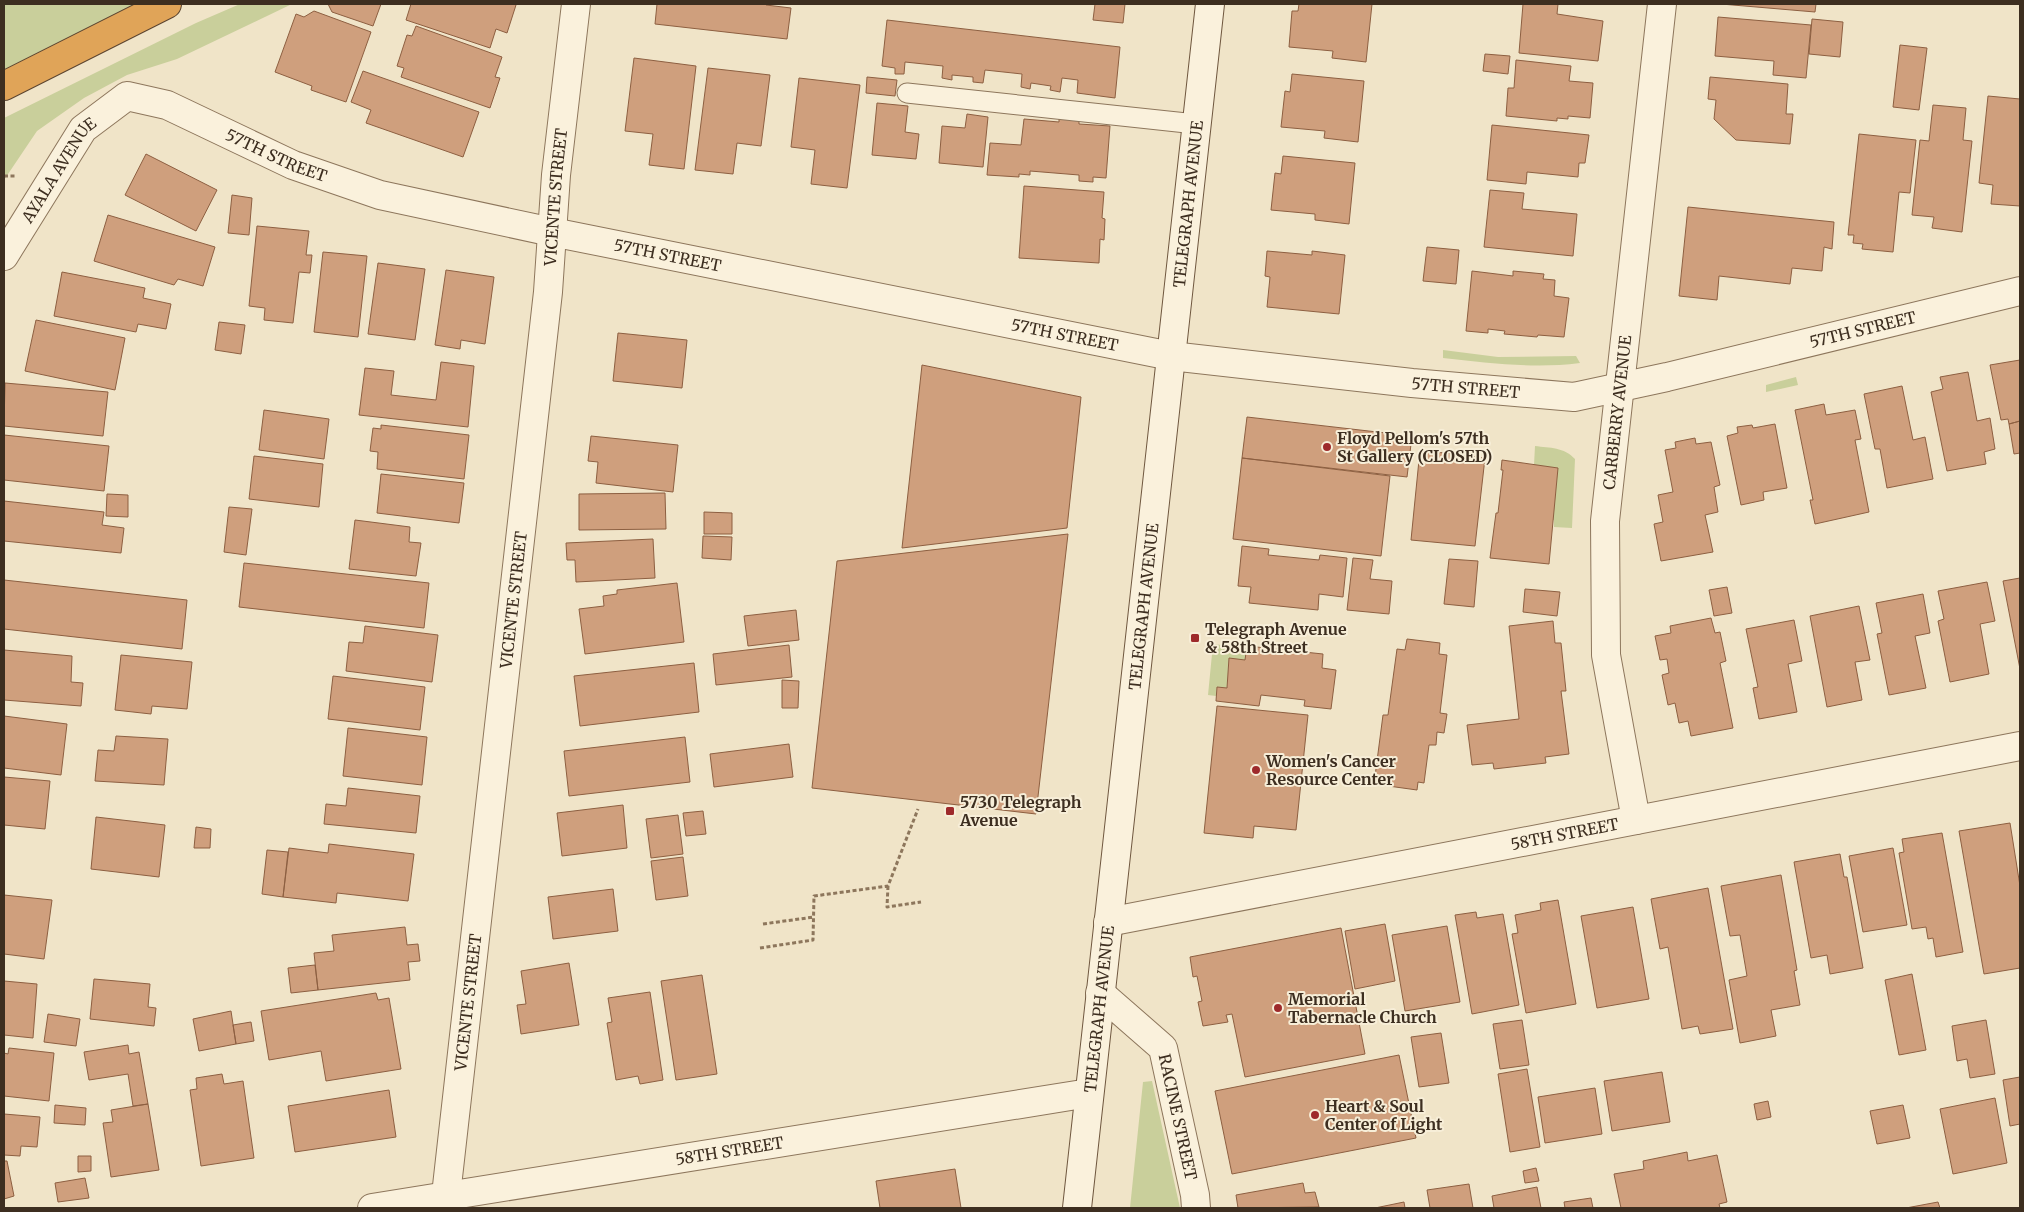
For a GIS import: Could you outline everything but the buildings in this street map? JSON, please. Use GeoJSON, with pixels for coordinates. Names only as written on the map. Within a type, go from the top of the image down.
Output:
{"type":"FeatureCollection","features":[{"type":"Feature","properties":{"kind":"highway"},"geometry":{"type":"LineString","coordinates":[[4,86],[168,4]]}},
{"type":"Feature","properties":{"kind":"street","name":"VICENTE STREET"},"geometry":{"type":"LineString","coordinates":[[446,1195],[548,292],[556,175],[576,4]]}},
{"type":"Feature","properties":{"kind":"street","name":"TELEGRAPH AVENUE"},"geometry":{"type":"LineString","coordinates":[[1076,1208],[1210,4]]}},
{"type":"Feature","properties":{"kind":"street","name":"CARBERRY AVENUE"},"geometry":{"type":"LineString","coordinates":[[1636,820],[1606,655],[1605,521],[1662,4]]}},
{"type":"Feature","properties":{"kind":"street","name":"57TH STREET"},"geometry":{"type":"LineString","coordinates":[[127,96],[167,105],[293,165],[380,195],[552,232],[1171,356],[1422,384],[1574,397],[2020,291]]}},
{"type":"Feature","properties":{"kind":"street","name":"AYALA AVENUE"},"geometry":{"type":"LineString","coordinates":[[4,256],[83,129],[127,96]]}},
{"type":"Feature","properties":{"kind":"street","name":"58TH STREET"},"geometry":{"type":"LineString","coordinates":[[1108,922],[2020,746]]}},
{"type":"Feature","properties":{"kind":"street","name":"RACINE STREET"},"geometry":{"type":"LineString","coordinates":[[1100,993],[1163,1048],[1195,1195],[1196,1208]]}},
{"type":"Feature","properties":{"kind":"street","name":"58TH STREET"},"geometry":{"type":"LineString","coordinates":[[372,1208],[1089,1093]]}},
{"type":"Feature","properties":{"kind":"lane"},"geometry":{"type":"LineString","coordinates":[[907,93],[1196,124]]}},
{"type":"Feature","properties":{"kind":"path"},"geometry":{"type":"LineString","coordinates":[[918,809],[888,886],[887,907],[921,902]]}},
{"type":"Feature","properties":{"kind":"path"},"geometry":{"type":"LineString","coordinates":[[760,948],[813,940],[814,896],[888,886]]}},
{"type":"Feature","properties":{"kind":"path"},"geometry":{"type":"LineString","coordinates":[[763,924],[814,917]]}},
{"type":"Feature","properties":{"kind":"green space"},"geometry":{"type":"Polygon","coordinates":[[[4,4],[138,4],[4,71],[4,4]]]}},
{"type":"Feature","properties":{"kind":"green space"},"geometry":{"type":"Polygon","coordinates":[[[240,4],[292,4],[177,59],[127,75],[84,98],[37,131],[4,180],[4,118],[196,23],[240,4]]]}},
{"type":"Feature","properties":{"kind":"green space"},"geometry":{"type":"Polygon","coordinates":[[[1443,350],[1498,357],[1576,356],[1580,363],[1528,365],[1494,363],[1443,358],[1443,350]]]}},
{"type":"Feature","properties":{"kind":"green space"},"geometry":{"type":"Polygon","coordinates":[[[1796,377],[1798,385],[1766,392],[1766,385],[1796,377]]]}},
{"type":"Feature","properties":{"kind":"green space"},"geometry":{"type":"Polygon","coordinates":[[[1535,446],[1561,450],[1575,459],[1572,528],[1554,527],[1554,520],[1552,520],[1534,465],[1535,446]]]}},
{"type":"Feature","properties":{"kind":"green space"},"geometry":{"type":"Polygon","coordinates":[[[1213,644],[1247,648],[1245,660],[1229,659],[1227,688],[1217,687],[1216,696],[1208,695],[1213,644]]]}},
{"type":"Feature","properties":{"kind":"green space"},"geometry":{"type":"Polygon","coordinates":[[[1152,1081],[1180,1208],[1130,1208],[1143,1082],[1152,1081]]]}},
{"type":"Feature","properties":{"kind":"place","name":"Floyd Pellom's 57th St Gallery (CLOSED)"},"geometry":{"type":"Point","coordinates":[1327,447]}},
{"type":"Feature","properties":{"kind":"place","name":"Telegraph Avenue & 58th Street"},"geometry":{"type":"Point","coordinates":[1195,638]}},
{"type":"Feature","properties":{"kind":"place","name":"Women's Cancer Resource Center"},"geometry":{"type":"Point","coordinates":[1256,770]}},
{"type":"Feature","properties":{"kind":"place","name":"5730 Telegraph Avenue"},"geometry":{"type":"Point","coordinates":[950,811]}},
{"type":"Feature","properties":{"kind":"place","name":"Memorial Tabernacle Church"},"geometry":{"type":"Point","coordinates":[1278,1008]}},
{"type":"Feature","properties":{"kind":"place","name":"Heart & Soul Center of Light"},"geometry":{"type":"Point","coordinates":[1315,1115]}}]}
